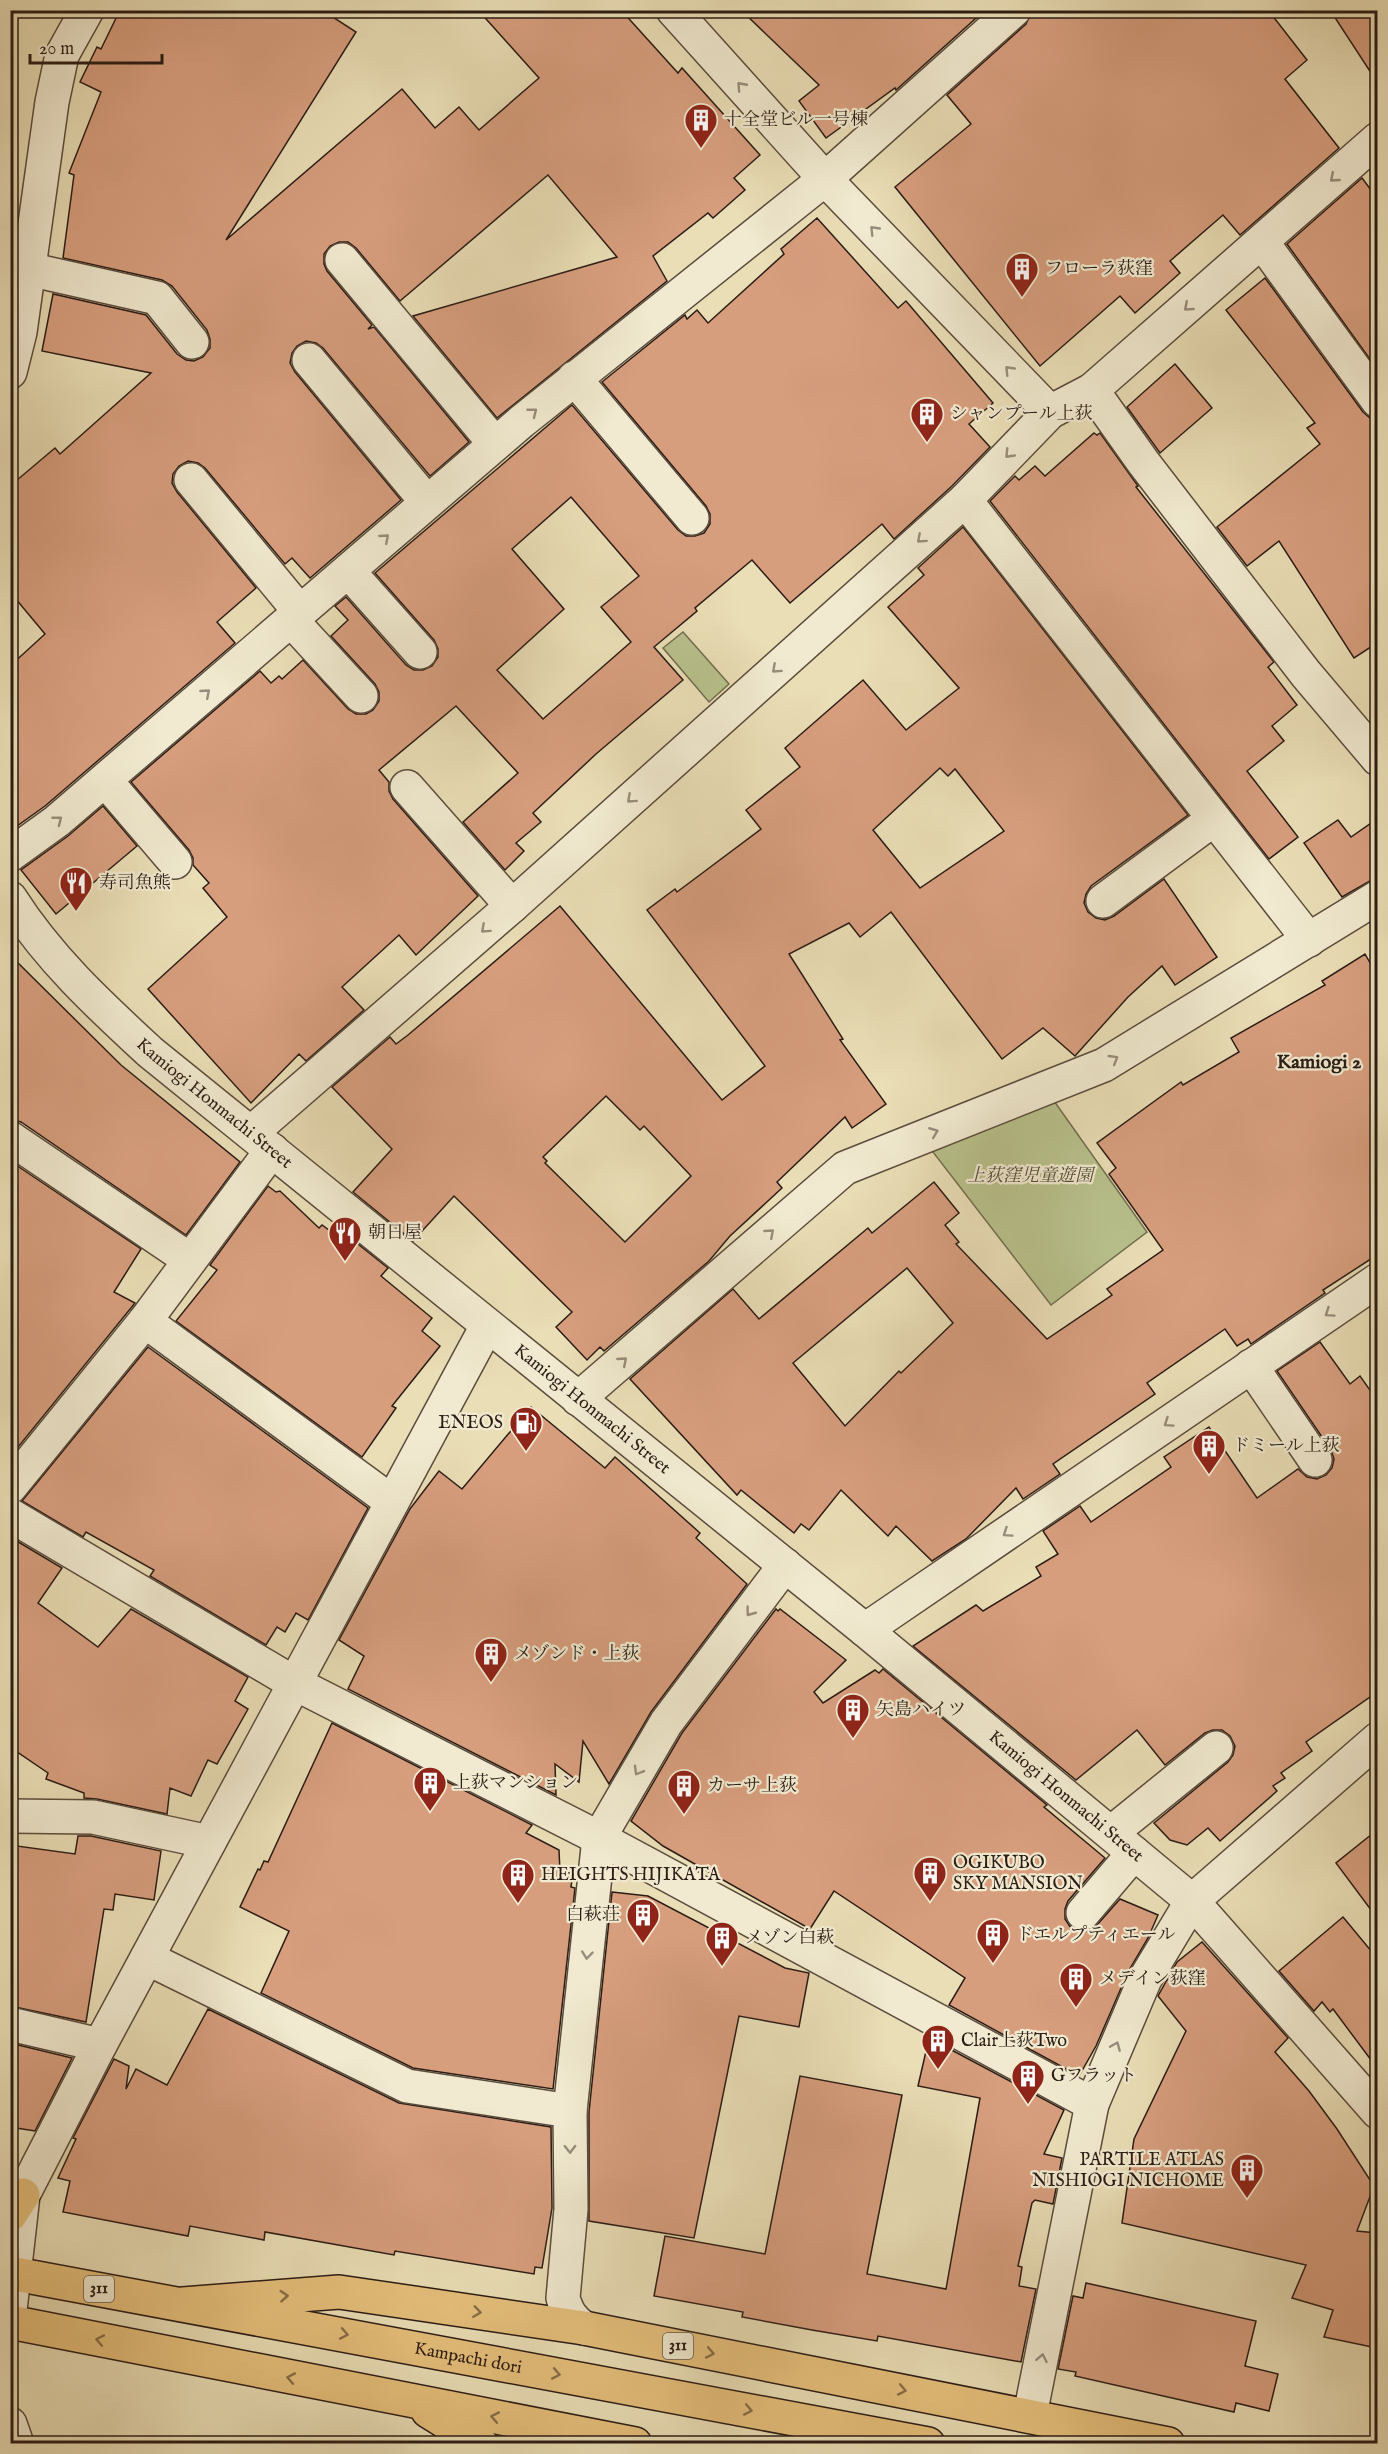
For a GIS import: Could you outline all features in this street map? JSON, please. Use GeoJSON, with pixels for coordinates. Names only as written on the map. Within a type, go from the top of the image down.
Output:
{"type":"FeatureCollection","features":[{"type":"Feature","properties":{"kind":"main road","name":"Kampachi dori"},"geometry":{"type":"LineString","coordinates":[[12,2274],[928,2444]]}},
{"type":"Feature","properties":{"kind":"main road","name":"311"},"geometry":{"type":"LineString","coordinates":[[183,2304],[339,2292],[584,2328],[1168,2444]]}},
{"type":"Feature","properties":{"kind":"main road"},"geometry":{"type":"LineString","coordinates":[[10,2322],[635,2444]]}},
{"type":"Feature","properties":{"kind":"main road"},"geometry":{"type":"LineString","coordinates":[[411,2401],[481,2444]]}},
{"type":"Feature","properties":{"kind":"street"},"geometry":{"type":"LineString","coordinates":[[10,372],[20,332],[52,102],[62,55],[87,10]]}},
{"type":"Feature","properties":{"kind":"street"},"geometry":{"type":"LineString","coordinates":[[673,10],[825,179],[1050,412]]}},
{"type":"Feature","properties":{"kind":"street"},"geometry":{"type":"LineString","coordinates":[[10,855],[57,821],[426,501],[574,378],[825,179],[1014,10]]}},
{"type":"Feature","properties":{"kind":"street"},"geometry":{"type":"LineString","coordinates":[[10,1487],[145,1321],[190,1260],[262,1141],[512,906],[965,500],[1050,412],[1092,390],[1377,139]]}},
{"type":"Feature","properties":{"kind":"street"},"geometry":{"type":"LineString","coordinates":[[1262,242],[1377,401]]}},
{"type":"Feature","properties":{"kind":"street"},"geometry":{"type":"LineString","coordinates":[[342,260],[495,444]]}},
{"type":"Feature","properties":{"kind":"street"},"geometry":{"type":"LineString","coordinates":[[28,269],[157,298],[192,342]]}},
{"type":"Feature","properties":{"kind":"street"},"geometry":{"type":"LineString","coordinates":[[309,360],[426,501]]}},
{"type":"Feature","properties":{"kind":"street"},"geometry":{"type":"LineString","coordinates":[[574,378],[692,518]]}},
{"type":"Feature","properties":{"kind":"street"},"geometry":{"type":"LineString","coordinates":[[1092,390],[1143,462],[1300,665],[1377,759]]}},
{"type":"Feature","properties":{"kind":"street"},"geometry":{"type":"LineString","coordinates":[[191,480],[361,696]]}},
{"type":"Feature","properties":{"kind":"street"},"geometry":{"type":"LineString","coordinates":[[965,500],[1309,940]]}},
{"type":"Feature","properties":{"kind":"street"},"geometry":{"type":"LineString","coordinates":[[348,570],[420,652]]}},
{"type":"Feature","properties":{"kind":"street"},"geometry":{"type":"LineString","coordinates":[[105,780],[175,862]]}},
{"type":"Feature","properties":{"kind":"street"},"geometry":{"type":"LineString","coordinates":[[407,787],[512,906]]}},
{"type":"Feature","properties":{"kind":"street"},"geometry":{"type":"LineString","coordinates":[[1103,901],[1214,819]]}},
{"type":"Feature","properties":{"kind":"street"},"geometry":{"type":"LineString","coordinates":[[578,1399],[845,1168],[1104,1065],[1377,897]]}},
{"type":"Feature","properties":{"kind":"street","name":"Kamiogi Honmachi Street"},"geometry":{"type":"LineString","coordinates":[[14,916],[41,942],[82,990],[150,1052],[865,1630],[1192,1901],[1376,2108]]}},
{"type":"Feature","properties":{"kind":"street"},"geometry":{"type":"LineString","coordinates":[[10,1138],[190,1260]]}},
{"type":"Feature","properties":{"kind":"street"},"geometry":{"type":"LineString","coordinates":[[865,1630],[1377,1280]]}},
{"type":"Feature","properties":{"kind":"street"},"geometry":{"type":"LineString","coordinates":[[145,1321],[392,1502]]}},
{"type":"Feature","properties":{"kind":"street"},"geometry":{"type":"LineString","coordinates":[[10,2310],[17,2205],[208,1842],[487,1326]]}},
{"type":"Feature","properties":{"kind":"street"},"geometry":{"type":"LineString","coordinates":[[1251,1366],[1315,1460]]}},
{"type":"Feature","properties":{"kind":"street"},"geometry":{"type":"LineString","coordinates":[[10,1515],[294,1683],[599,1838],[1092,2104]]}},
{"type":"Feature","properties":{"kind":"street"},"geometry":{"type":"LineString","coordinates":[[584,2328],[573,2320],[566,2309],[563,2298],[571,2209],[570,2111],[599,1838],[666,1723],[785,1565]]}},
{"type":"Feature","properties":{"kind":"street"},"geometry":{"type":"LineString","coordinates":[[1030,2415],[1092,2104],[1145,1978],[1192,1901],[1377,1739]]}},
{"type":"Feature","properties":{"kind":"street"},"geometry":{"type":"LineString","coordinates":[[1083,1913],[1122,1843],[1216,1748]]}},
{"type":"Feature","properties":{"kind":"street"},"geometry":{"type":"LineString","coordinates":[[10,1816],[93,1817],[208,1842]]}},
{"type":"Feature","properties":{"kind":"street"},"geometry":{"type":"LineString","coordinates":[[147,1958],[407,2086],[570,2111]]}},
{"type":"Feature","properties":{"kind":"street"},"geometry":{"type":"LineString","coordinates":[[10,2024],[100,2045]]}},
{"type":"Feature","properties":{"kind":"street"},"geometry":{"type":"LineString","coordinates":[[10,2424],[17,2444]]}},
{"type":"Feature","properties":{"kind":"green space"},"geometry":{"type":"Polygon","coordinates":[[[683,632],[729,684],[709,702],[663,648],[683,632]]]}},
{"type":"Feature","properties":{"kind":"green space","name":"上荻窪児童遊園"},"geometry":{"type":"Polygon","coordinates":[[[1054,1101],[1147,1232],[1051,1305],[926,1143],[1054,1101]]]}},
{"type":"Feature","properties":{"kind":"building"},"geometry":{"type":"Polygon","coordinates":[[[120,10],[322,10],[356,32],[226,240],[402,89],[435,128],[459,107],[479,130],[539,78],[478,10],[621,10],[678,73],[682,68],[760,155],[734,178],[745,190],[713,218],[708,213],[653,256],[667,281],[497,418],[413,316],[617,257],[548,175],[400,301],[356,248],[348,242],[339,242],[330,246],[324,254],[327,271],[372,325],[368,329],[374,327],[469,442],[430,476],[323,348],[316,343],[306,341],[297,346],[292,353],[290,363],[295,372],[401,500],[310,578],[292,558],[285,564],[205,468],[198,463],[188,461],[179,466],[173,474],[172,483],[177,492],[256,588],[217,622],[235,643],[45,806],[10,831],[10,666],[45,634],[10,592],[10,486],[55,448],[60,454],[151,373],[42,351],[53,294],[146,315],[177,354],[186,360],[194,361],[203,357],[210,348],[207,330],[172,286],[162,280],[63,258],[74,175],[69,173],[101,92],[80,82],[97,47],[101,49],[120,10]]]}},
{"type":"Feature","properties":{"kind":"building"},"geometry":{"type":"Polygon","coordinates":[[[741,10],[985,10],[896,90],[895,88],[826,138],[799,101],[819,85],[741,10]]]}},
{"type":"Feature","properties":{"kind":"building"},"geometry":{"type":"Polygon","coordinates":[[[1032,10],[1268,10],[1307,60],[1285,79],[1339,148],[1240,235],[1223,215],[1170,261],[1180,273],[1135,313],[1120,296],[1040,366],[895,187],[971,124],[947,95],[1026,24],[1032,10]]]}},
{"type":"Feature","properties":{"kind":"building"},"geometry":{"type":"Polygon","coordinates":[[[1330,10],[1377,10],[1377,82],[1330,10]]]}},
{"type":"Feature","properties":{"kind":"building"},"geometry":{"type":"Polygon","coordinates":[[[1362,178],[1377,198],[1377,369],[1287,244],[1362,178]]]}},
{"type":"Feature","properties":{"kind":"building"},"geometry":{"type":"Polygon","coordinates":[[[817,218],[898,308],[906,301],[993,403],[969,424],[990,447],[952,486],[894,539],[882,524],[790,603],[752,560],[695,608],[697,611],[654,647],[683,680],[596,754],[533,813],[541,822],[516,843],[524,851],[505,870],[463,822],[518,773],[456,706],[379,770],[389,782],[389,791],[393,799],[478,896],[416,955],[399,935],[342,987],[364,1010],[306,1061],[299,1054],[251,1103],[148,989],[227,917],[203,888],[209,883],[193,865],[193,858],[189,850],[131,782],[260,671],[271,683],[279,676],[282,679],[303,660],[348,709],[356,714],[366,714],[373,710],[379,701],[379,692],[375,684],[331,636],[348,620],[335,606],[346,597],[406,665],[414,670],[423,670],[432,666],[438,657],[438,649],[434,640],[375,573],[572,405],[678,530],[686,536],[704,533],[710,524],[710,514],[706,506],[602,382],[685,315],[687,319],[697,310],[708,323],[784,254],[781,249],[817,218]],[[571,497],[512,549],[564,609],[497,670],[543,719],[631,642],[601,607],[639,576],[571,497]]]}},
{"type":"Feature","properties":{"kind":"building"},"geometry":{"type":"Polygon","coordinates":[[[1265,278],[1363,412],[1370,418],[1377,419],[1377,643],[1354,658],[1279,541],[1247,566],[1217,527],[1320,444],[1307,428],[1315,423],[1226,310],[1265,278]]]}},
{"type":"Feature","properties":{"kind":"building"},"geometry":{"type":"Polygon","coordinates":[[[1175,364],[1212,408],[1160,453],[1127,407],[1175,364]]]}},
{"type":"Feature","properties":{"kind":"building"},"geometry":{"type":"Polygon","coordinates":[[[1094,433],[1097,435],[1100,433],[1138,486],[1136,487],[1274,662],[1268,667],[1297,705],[1272,726],[1284,741],[1247,771],[1298,837],[1269,859],[990,501],[1015,476],[1019,480],[1035,466],[1045,476],[1094,433]]]}},
{"type":"Feature","properties":{"kind":"building"},"geometry":{"type":"Polygon","coordinates":[[[963,527],[1188,815],[1091,886],[1084,903],[1088,912],[1096,918],[1105,920],[1114,916],[1164,879],[1217,957],[1175,985],[1162,966],[1128,997],[1075,1056],[1043,1028],[1002,1059],[891,912],[860,937],[849,923],[789,954],[843,1039],[840,1040],[886,1104],[852,1128],[845,1117],[777,1182],[782,1188],[730,1236],[709,1261],[604,1351],[600,1347],[587,1360],[556,1327],[572,1312],[454,1196],[413,1241],[353,1192],[392,1149],[332,1087],[390,1037],[396,1044],[408,1035],[560,906],[722,1100],[765,1066],[647,910],[675,889],[677,892],[761,829],[746,810],[800,767],[785,748],[863,680],[906,730],[959,688],[888,607],[924,575],[918,568],[963,527]],[[940,768],[873,830],[920,888],[1004,831],[955,769],[948,776],[940,768]],[[606,1096],[543,1157],[547,1161],[545,1163],[625,1242],[691,1176],[644,1126],[640,1130],[606,1096]]]}},
{"type":"Feature","properties":{"kind":"building"},"geometry":{"type":"Polygon","coordinates":[[[103,806],[137,846],[56,914],[21,870],[68,836],[103,806]]]}},
{"type":"Feature","properties":{"kind":"building"},"geometry":{"type":"Polygon","coordinates":[[[1377,819],[1377,877],[1342,897],[1304,843],[1338,820],[1351,837],[1377,819]]]}},
{"type":"Feature","properties":{"kind":"building"},"geometry":{"type":"Polygon","coordinates":[[[1365,954],[1377,975],[1377,1255],[1323,1290],[1325,1293],[1251,1344],[1248,1339],[1237,1346],[1225,1329],[1147,1383],[1155,1394],[1053,1464],[1060,1474],[1023,1499],[1016,1488],[966,1539],[932,1561],[896,1526],[888,1536],[841,1490],[809,1530],[801,1524],[794,1533],[741,1490],[737,1495],[630,1379],[733,1289],[759,1319],[868,1228],[872,1233],[934,1182],[959,1213],[945,1225],[959,1242],[956,1244],[1047,1339],[1112,1295],[1107,1289],[1163,1250],[1109,1174],[1116,1168],[1097,1143],[1181,1082],[1183,1085],[1239,1052],[1231,1038],[1325,985],[1322,981],[1365,954]],[[907,1268],[793,1363],[845,1426],[899,1371],[901,1373],[953,1323],[907,1268]]]}},
{"type":"Feature","properties":{"kind":"building"},"geometry":{"type":"Polygon","coordinates":[[[10,955],[121,1065],[240,1162],[186,1235],[21,1122],[10,1119],[10,955]]]}},
{"type":"Feature","properties":{"kind":"building"},"geometry":{"type":"Polygon","coordinates":[[[10,1161],[141,1249],[114,1292],[135,1303],[10,1457],[10,1161]]]}},
{"type":"Feature","properties":{"kind":"building"},"geometry":{"type":"Polygon","coordinates":[[[268,1186],[276,1192],[280,1191],[319,1228],[322,1225],[329,1230],[334,1225],[388,1268],[381,1276],[432,1318],[422,1331],[440,1346],[392,1406],[396,1408],[362,1457],[176,1321],[217,1270],[210,1265],[268,1186]]]}},
{"type":"Feature","properties":{"kind":"building"},"geometry":{"type":"Polygon","coordinates":[[[1320,1342],[1350,1384],[1360,1376],[1377,1400],[1377,1692],[1306,1742],[1312,1751],[1281,1773],[1285,1778],[1273,1786],[1277,1791],[1220,1841],[1208,1828],[1187,1845],[1170,1840],[1154,1823],[1228,1762],[1235,1746],[1230,1736],[1222,1730],[1205,1733],[1165,1765],[1137,1730],[1076,1780],[913,1646],[976,1605],[983,1611],[1041,1576],[1036,1567],[1058,1554],[1043,1531],[1080,1506],[1091,1522],[1171,1467],[1164,1457],[1209,1427],[1257,1498],[1298,1469],[1307,1477],[1317,1479],[1326,1475],[1332,1468],[1334,1459],[1331,1450],[1277,1371],[1320,1342]]]}},
{"type":"Feature","properties":{"kind":"building"},"geometry":{"type":"Polygon","coordinates":[[[148,1347],[368,1508],[308,1620],[296,1613],[285,1632],[277,1627],[266,1645],[150,1576],[154,1570],[86,1532],[83,1537],[22,1501],[148,1347]]]}},
{"type":"Feature","properties":{"kind":"building"},"geometry":{"type":"Polygon","coordinates":[[[531,1407],[605,1468],[615,1457],[700,1533],[696,1538],[747,1584],[651,1712],[609,1784],[583,1741],[579,1782],[555,1764],[556,1795],[348,1689],[364,1656],[339,1640],[410,1509],[439,1471],[462,1489],[531,1407]]]}},
{"type":"Feature","properties":{"kind":"building"},"geometry":{"type":"Polygon","coordinates":[[[10,1537],[62,1568],[38,1603],[98,1647],[131,1609],[248,1677],[235,1701],[248,1709],[217,1764],[208,1760],[191,1796],[170,1788],[167,1814],[84,1798],[84,1793],[46,1779],[48,1773],[10,1747],[10,1537]]]}},
{"type":"Feature","properties":{"kind":"building"},"geometry":{"type":"Polygon","coordinates":[[[776,1609],[778,1611],[780,1609],[846,1660],[814,1692],[823,1703],[875,1670],[879,1673],[883,1669],[1047,1805],[1044,1807],[1105,1858],[1068,1901],[1065,1919],[1071,1928],[1080,1931],[1090,1930],[1120,1899],[1158,1915],[1148,1938],[1128,1972],[1096,2046],[1079,2076],[949,2005],[965,1978],[834,1891],[810,1929],[663,1846],[631,1821],[682,1733],[776,1609]]]}},
{"type":"Feature","properties":{"kind":"building"},"geometry":{"type":"Polygon","coordinates":[[[332,1723],[532,1825],[526,1833],[559,1850],[560,1872],[573,1873],[571,1887],[575,1888],[553,2089],[413,2068],[261,1993],[289,1931],[240,1907],[258,1869],[260,1870],[264,1861],[268,1862],[332,1723]]]}},
{"type":"Feature","properties":{"kind":"building"},"geometry":{"type":"Polygon","coordinates":[[[1377,1830],[1377,1918],[1336,1863],[1377,1830]]]}},
{"type":"Feature","properties":{"kind":"building"},"geometry":{"type":"Polygon","coordinates":[[[78,1836],[91,1836],[161,1851],[154,1900],[115,1894],[113,1910],[104,1909],[86,2022],[10,2006],[10,1845],[75,1854],[78,1836]]]}},
{"type":"Feature","properties":{"kind":"building"},"geometry":{"type":"Polygon","coordinates":[[[612,1892],[648,1896],[785,1968],[809,1973],[799,2027],[739,2016],[694,2238],[589,2221],[589,2112],[612,1892]]]}},
{"type":"Feature","properties":{"kind":"building"},"geometry":{"type":"Polygon","coordinates":[[[1343,1917],[1377,1958],[1377,2068],[1333,2009],[1330,2012],[1322,2002],[1314,2011],[1279,1971],[1343,1917]]]}},
{"type":"Feature","properties":{"kind":"building","name":"PARTILE ATLAS NISHIOGI NICHOME"},"geometry":{"type":"Polygon","coordinates":[[[1202,1942],[1288,2038],[1275,2052],[1309,2091],[1374,2186],[1357,2231],[1377,2233],[1377,2348],[1324,2337],[1333,2310],[1292,2298],[1306,2265],[1122,2223],[1134,2139],[1186,2031],[1158,1996],[1177,1962],[1202,1942]]]}},
{"type":"Feature","properties":{"kind":"building"},"geometry":{"type":"Polygon","coordinates":[[[208,2009],[399,2103],[551,2127],[552,2208],[542,2268],[535,2267],[534,2274],[395,2251],[394,2255],[265,2232],[264,2240],[190,2226],[188,2236],[63,2212],[70,2181],[58,2178],[76,2139],[73,2138],[114,2059],[129,2066],[126,2089],[136,2069],[167,2085],[208,2009]]]}},
{"type":"Feature","properties":{"kind":"building"},"geometry":{"type":"Polygon","coordinates":[[[929,2038],[1064,2110],[1044,2154],[1062,2158],[1053,2204],[1035,2200],[1032,2203],[1018,2266],[1022,2267],[1019,2286],[1036,2289],[1021,2362],[878,2336],[877,2341],[812,2330],[742,2317],[743,2312],[654,2296],[665,2236],[765,2254],[800,2076],[902,2095],[867,2274],[946,2289],[980,2098],[918,2086],[929,2038]]]}},
{"type":"Feature","properties":{"kind":"building"},"geometry":{"type":"Polygon","coordinates":[[[10,2043],[72,2058],[35,2131],[10,2127],[10,2043]]]}},
{"type":"Feature","properties":{"kind":"building"},"geometry":{"type":"Polygon","coordinates":[[[1086,2283],[1256,2321],[1245,2366],[1278,2374],[1269,2411],[1236,2403],[1234,2412],[1075,2376],[1076,2372],[1058,2369],[1073,2296],[1083,2298],[1086,2283]]]}},
{"type":"Feature","properties":{"kind":"place","name":"十全堂ビル一号棟"},"geometry":{"type":"Point","coordinates":[701,149]}},
{"type":"Feature","properties":{"kind":"place","name":"フローラ荻窪"},"geometry":{"type":"Point","coordinates":[1022,298]}},
{"type":"Feature","properties":{"kind":"place","name":"シャンプール上荻"},"geometry":{"type":"Point","coordinates":[927,443]}},
{"type":"Feature","properties":{"kind":"place","name":"寿司魚熊"},"geometry":{"type":"Point","coordinates":[76,912]}},
{"type":"Feature","properties":{"kind":"place","name":"朝日屋"},"geometry":{"type":"Point","coordinates":[345,1262]}},
{"type":"Feature","properties":{"kind":"place","name":"ENEOS"},"geometry":{"type":"Point","coordinates":[526,1452]}},
{"type":"Feature","properties":{"kind":"place","name":"ドミール上荻"},"geometry":{"type":"Point","coordinates":[1209,1475]}},
{"type":"Feature","properties":{"kind":"place","name":"メゾンド・上荻"},"geometry":{"type":"Point","coordinates":[491,1683]}},
{"type":"Feature","properties":{"kind":"place","name":"矢島ハイツ"},"geometry":{"type":"Point","coordinates":[853,1739]}},
{"type":"Feature","properties":{"kind":"place","name":"上荻マンション"},"geometry":{"type":"Point","coordinates":[430,1812]}},
{"type":"Feature","properties":{"kind":"place","name":"カーサ上荻"},"geometry":{"type":"Point","coordinates":[684,1815]}},
{"type":"Feature","properties":{"kind":"place","name":"OGIKUBO SKY MANSION"},"geometry":{"type":"Point","coordinates":[930,1902]}},
{"type":"Feature","properties":{"kind":"place","name":"HEIGHTS HIJIKATA"},"geometry":{"type":"Point","coordinates":[518,1904]}},
{"type":"Feature","properties":{"kind":"place","name":"白萩荘"},"geometry":{"type":"Point","coordinates":[643,1944]}},
{"type":"Feature","properties":{"kind":"place","name":"ドエルプティエール"},"geometry":{"type":"Point","coordinates":[993,1964]}},
{"type":"Feature","properties":{"kind":"place","name":"メゾン白萩"},"geometry":{"type":"Point","coordinates":[722,1967]}},
{"type":"Feature","properties":{"kind":"place","name":"メデイン荻窪"},"geometry":{"type":"Point","coordinates":[1076,2008]}},
{"type":"Feature","properties":{"kind":"place","name":"Clair上荻Two"},"geometry":{"type":"Point","coordinates":[938,2070]}},
{"type":"Feature","properties":{"kind":"place","name":"Gフラット"},"geometry":{"type":"Point","coordinates":[1028,2105]}},
{"type":"Feature","properties":{"kind":"place","name":"PARTILE ATLAS NISHIOGI NICHOME"},"geometry":{"type":"Point","coordinates":[1247,2199]}},
{"type":"Feature","properties":{"kind":"district","name":"Kamiogi 2"},"geometry":{"type":"Point","coordinates":[1319,1062]}}]}
